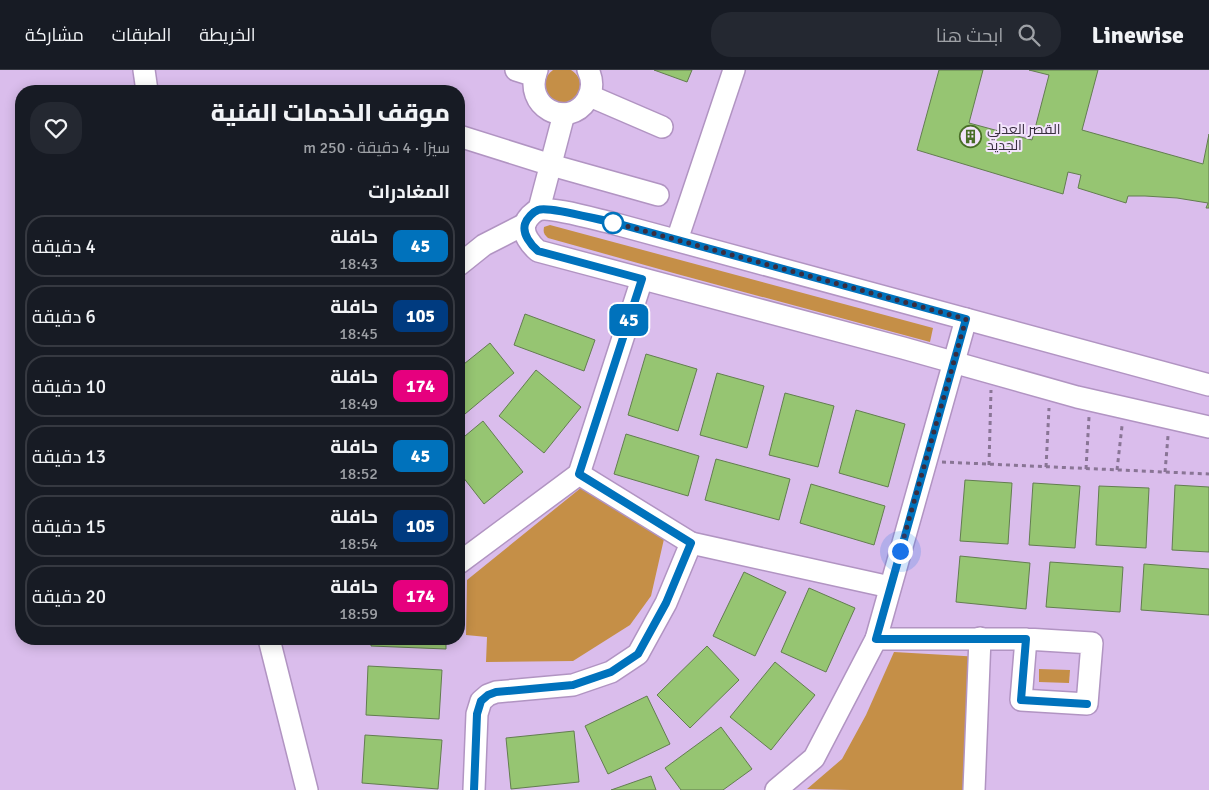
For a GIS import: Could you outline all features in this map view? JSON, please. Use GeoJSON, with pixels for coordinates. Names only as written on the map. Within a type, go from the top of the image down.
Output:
{"type":"FeatureCollection","features":[{"type":"Feature","properties":{"kind":"street"},"geometry":{"type":"LineString","coordinates":[[144,70],[146,85]]}},
{"type":"Feature","properties":{"kind":"street"},"geometry":{"type":"LineString","coordinates":[[529,72],[536,97],[542,105],[549,110],[564,114],[577,110],[585,104],[590,96],[592,87],[588,70]]}},
{"type":"Feature","properties":{"kind":"street"},"geometry":{"type":"LineString","coordinates":[[677,240],[734,70]]}},
{"type":"Feature","properties":{"kind":"street"},"geometry":{"type":"LineString","coordinates":[[590,96],[662,128]]}},
{"type":"Feature","properties":{"kind":"street"},"geometry":{"type":"LineString","coordinates":[[564,114],[551,165],[525,232],[530,244],[538,251],[1077,396],[1209,427]]}},
{"type":"Feature","properties":{"kind":"street"},"geometry":{"type":"LineString","coordinates":[[465,138],[551,165],[658,195]]}},
{"type":"Feature","properties":{"kind":"street"},"geometry":{"type":"LineString","coordinates":[[465,261],[484,244],[532,217],[555,210],[612,222],[1209,385]]}},
{"type":"Feature","properties":{"kind":"street"},"geometry":{"type":"LineString","coordinates":[[465,559],[579,474],[642,279]]}},
{"type":"Feature","properties":{"kind":"street"},"geometry":{"type":"LineString","coordinates":[[776,790],[814,758],[876,639],[966,319]]}},
{"type":"Feature","properties":{"kind":"street"},"geometry":{"type":"LineString","coordinates":[[579,474],[691,543],[890,587]]}},
{"type":"Feature","properties":{"kind":"street"},"geometry":{"type":"LineString","coordinates":[[474,790],[477,714],[481,701],[488,695],[496,692],[573,685],[611,672],[638,654],[666,603],[691,543]]}},
{"type":"Feature","properties":{"kind":"street"},"geometry":{"type":"LineString","coordinates":[[974,790],[980,638]]}},
{"type":"Feature","properties":{"kind":"street"},"geometry":{"type":"LineString","coordinates":[[876,639],[1026,639]]}},
{"type":"Feature","properties":{"kind":"street"},"geometry":{"type":"LineString","coordinates":[[271,645],[307,790]]}},
{"type":"Feature","properties":{"kind":"path"},"geometry":{"type":"LineString","coordinates":[[989,464],[991,390]]}},
{"type":"Feature","properties":{"kind":"path"},"geometry":{"type":"LineString","coordinates":[[1046,467],[1049,406]]}},
{"type":"Feature","properties":{"kind":"path"},"geometry":{"type":"LineString","coordinates":[[1086,468],[1089,416]]}},
{"type":"Feature","properties":{"kind":"path"},"geometry":{"type":"LineString","coordinates":[[1117,470],[1122,424]]}},
{"type":"Feature","properties":{"kind":"path"},"geometry":{"type":"LineString","coordinates":[[1165,472],[1168,436]]}},
{"type":"Feature","properties":{"kind":"path"},"geometry":{"type":"LineString","coordinates":[[926,462],[1209,474]]}},
{"type":"Feature","properties":{"kind":"shaded area"},"geometry":{"type":"Polygon","coordinates":[[[553,70],[571,70],[579,79],[580,88],[578,94],[567,103],[560,104],[554,101],[545,91],[547,77],[553,70]]]}},
{"type":"Feature","properties":{"kind":"shaded area"},"geometry":{"type":"Polygon","coordinates":[[[550,225],[933,328],[930,342],[548,238],[544,233],[544,227],[550,225]]]}},
{"type":"Feature","properties":{"kind":"shaded area"},"geometry":{"type":"Polygon","coordinates":[[[582,487],[669,517],[651,596],[630,625],[573,661],[486,662],[487,637],[466,635],[467,580],[582,487]]]}},
{"type":"Feature","properties":{"kind":"shaded area"},"geometry":{"type":"Polygon","coordinates":[[[894,652],[981,657],[969,790],[807,789],[842,759],[866,715],[894,652]]]}},
{"type":"Feature","properties":{"kind":"shaded area"},"geometry":{"type":"Polygon","coordinates":[[[1039,669],[1070,670],[1069,683],[1039,682],[1039,669]]]}},
{"type":"Feature","properties":{"kind":"building"},"geometry":{"type":"Polygon","coordinates":[[[654,70],[692,70],[687,82],[654,70]]]}},
{"type":"Feature","properties":{"kind":"building","name":"القصر العدلي الجديد"},"geometry":{"type":"Polygon","coordinates":[[[939,70],[983,70],[969,123],[1032,140],[1049,75],[1029,70],[1098,70],[1082,130],[1203,164],[1209,134],[1209,208],[1206,208],[1208,203],[1177,198],[1145,196],[1128,196],[1126,203],[1078,188],[1081,175],[1068,172],[1063,194],[917,150],[939,70]]]}},
{"type":"Feature","properties":{"kind":"building"},"geometry":{"type":"Polygon","coordinates":[[[525,314],[595,340],[584,371],[514,345],[525,314]]]}},
{"type":"Feature","properties":{"kind":"building"},"geometry":{"type":"Polygon","coordinates":[[[490,343],[514,373],[465,414],[465,363],[490,343]]]}},
{"type":"Feature","properties":{"kind":"building"},"geometry":{"type":"Polygon","coordinates":[[[646,354],[697,369],[678,431],[628,415],[646,354]]]}},
{"type":"Feature","properties":{"kind":"building"},"geometry":{"type":"Polygon","coordinates":[[[536,370],[581,407],[544,453],[499,416],[536,370]]]}},
{"type":"Feature","properties":{"kind":"building"},"geometry":{"type":"Polygon","coordinates":[[[717,373],[764,386],[747,448],[700,435],[717,373]]]}},
{"type":"Feature","properties":{"kind":"building"},"geometry":{"type":"Polygon","coordinates":[[[785,393],[834,406],[818,467],[769,455],[785,393]]]}},
{"type":"Feature","properties":{"kind":"building"},"geometry":{"type":"Polygon","coordinates":[[[856,410],[905,424],[888,487],[839,473],[856,410]]]}},
{"type":"Feature","properties":{"kind":"building"},"geometry":{"type":"Polygon","coordinates":[[[483,421],[523,472],[484,504],[465,480],[465,436],[483,421]]]}},
{"type":"Feature","properties":{"kind":"building"},"geometry":{"type":"Polygon","coordinates":[[[626,434],[699,456],[688,496],[614,474],[626,434]]]}},
{"type":"Feature","properties":{"kind":"building"},"geometry":{"type":"Polygon","coordinates":[[[716,459],[790,479],[779,520],[705,500],[716,459]]]}},
{"type":"Feature","properties":{"kind":"building"},"geometry":{"type":"Polygon","coordinates":[[[965,480],[1012,483],[1008,544],[960,541],[965,480]]]}},
{"type":"Feature","properties":{"kind":"building"},"geometry":{"type":"Polygon","coordinates":[[[1033,483],[1080,486],[1075,548],[1029,545],[1033,483]]]}},
{"type":"Feature","properties":{"kind":"building"},"geometry":{"type":"Polygon","coordinates":[[[811,484],[885,506],[874,545],[800,523],[811,484]]]}},
{"type":"Feature","properties":{"kind":"building"},"geometry":{"type":"Polygon","coordinates":[[[1175,485],[1209,487],[1209,552],[1172,550],[1175,485]]]}},
{"type":"Feature","properties":{"kind":"building"},"geometry":{"type":"Polygon","coordinates":[[[1099,486],[1149,488],[1146,548],[1096,545],[1099,486]]]}},
{"type":"Feature","properties":{"kind":"building"},"geometry":{"type":"Polygon","coordinates":[[[960,556],[1030,563],[1026,609],[956,602],[960,556]]]}},
{"type":"Feature","properties":{"kind":"building"},"geometry":{"type":"Polygon","coordinates":[[[1050,562],[1123,567],[1120,612],[1046,607],[1050,562]]]}},
{"type":"Feature","properties":{"kind":"building"},"geometry":{"type":"Polygon","coordinates":[[[1144,564],[1209,569],[1209,615],[1141,610],[1144,564]]]}},
{"type":"Feature","properties":{"kind":"building"},"geometry":{"type":"Polygon","coordinates":[[[744,572],[786,592],[755,656],[713,636],[744,572]]]}},
{"type":"Feature","properties":{"kind":"building"},"geometry":{"type":"Polygon","coordinates":[[[809,588],[855,608],[826,672],[781,652],[809,588]]]}},
{"type":"Feature","properties":{"kind":"building"},"geometry":{"type":"Polygon","coordinates":[[[446,645],[446,649],[371,646],[446,645]]]}},
{"type":"Feature","properties":{"kind":"building"},"geometry":{"type":"Polygon","coordinates":[[[707,646],[739,680],[690,728],[657,695],[707,646]]]}},
{"type":"Feature","properties":{"kind":"building"},"geometry":{"type":"Polygon","coordinates":[[[775,662],[815,695],[771,750],[730,717],[775,662]]]}},
{"type":"Feature","properties":{"kind":"building"},"geometry":{"type":"Polygon","coordinates":[[[368,666],[442,670],[439,719],[366,715],[368,666]]]}},
{"type":"Feature","properties":{"kind":"building"},"geometry":{"type":"Polygon","coordinates":[[[647,696],[670,744],[608,774],[585,726],[647,696]]]}},
{"type":"Feature","properties":{"kind":"building"},"geometry":{"type":"Polygon","coordinates":[[[721,727],[752,769],[723,790],[681,790],[665,768],[721,727]]]}},
{"type":"Feature","properties":{"kind":"building"},"geometry":{"type":"Polygon","coordinates":[[[574,731],[579,782],[511,789],[506,738],[574,731]]]}},
{"type":"Feature","properties":{"kind":"building"},"geometry":{"type":"Polygon","coordinates":[[[365,735],[442,740],[438,789],[362,783],[365,735]]]}},
{"type":"Feature","properties":{"kind":"building"},"geometry":{"type":"Polygon","coordinates":[[[651,776],[656,790],[611,790],[651,776]]]}},
{"type":"Feature","properties":{"kind":"bus line","name":"45"},"geometry":{"type":"LineString","coordinates":[[474,790],[477,714],[481,701],[488,695],[496,692],[573,685],[611,672],[638,654],[666,603],[691,543],[579,474],[642,279],[538,251],[530,244],[525,232],[525,224],[530,215],[539,209],[555,210],[612,222],[966,319],[876,639],[1026,639],[1021,700],[1087,704]]}},
{"type":"Feature","properties":{"kind":"place","name":"القصر العدلي الجديد"},"geometry":{"type":"Point","coordinates":[971,137]}},
{"type":"Feature","properties":{"kind":"route"},"geometry":{"type":"LineString","coordinates":[[613,223],[966,319],[900,551]]}}]}
